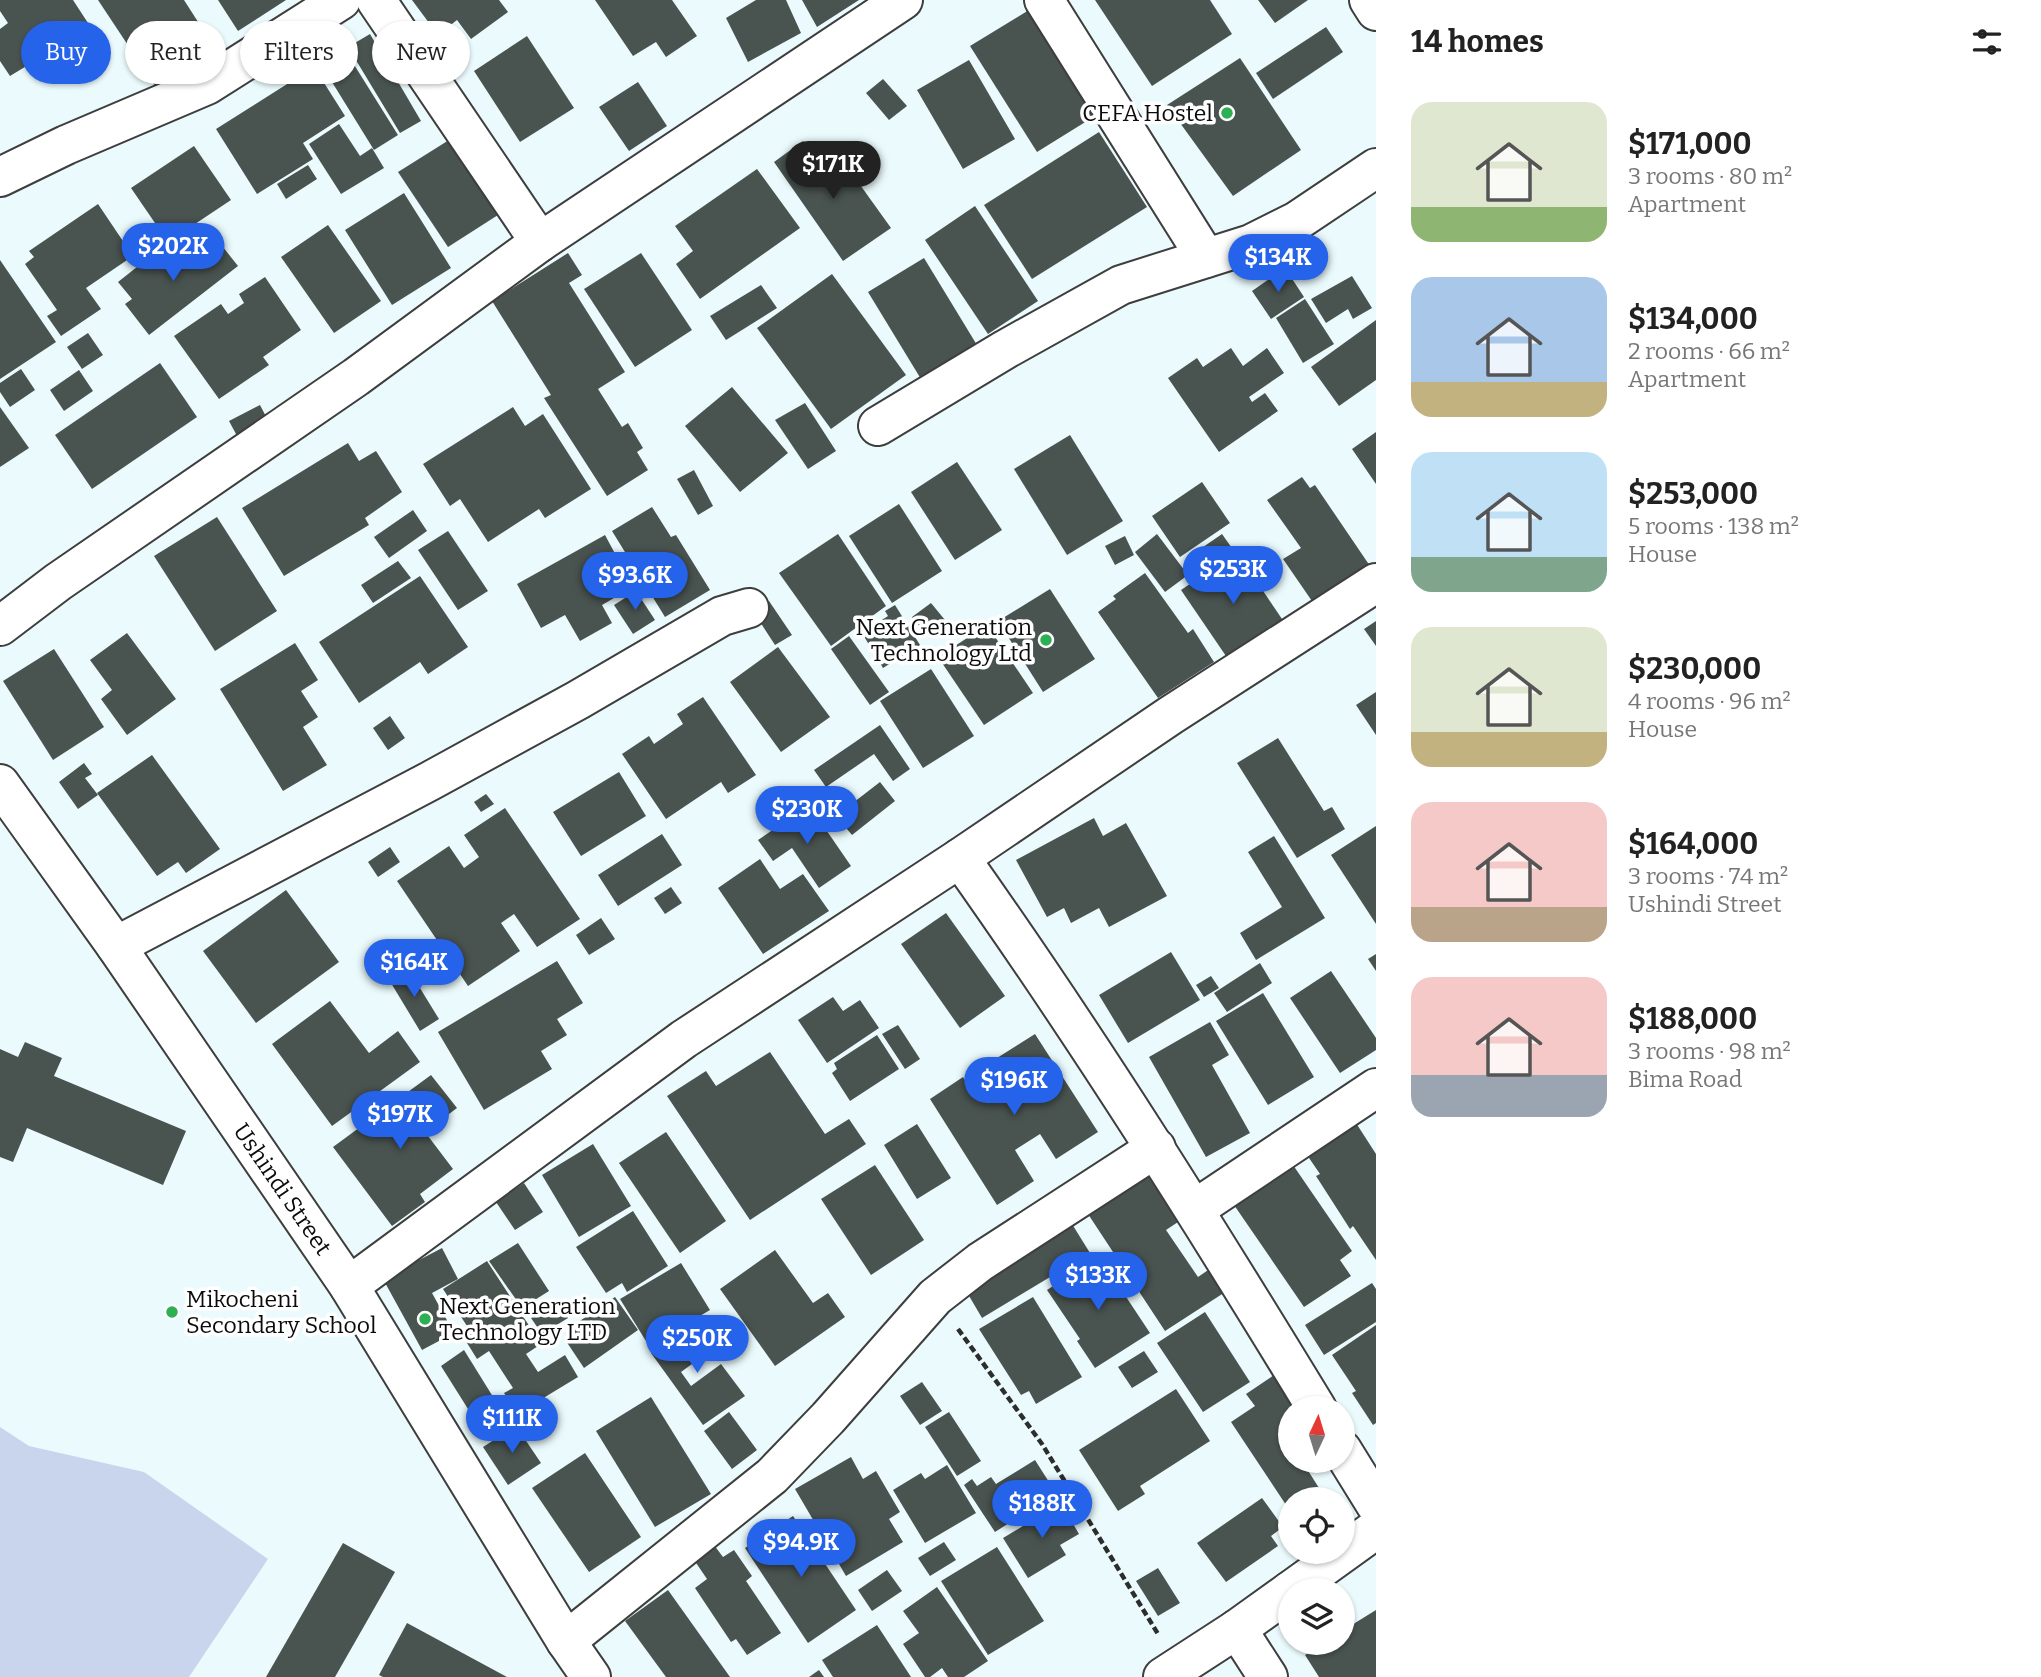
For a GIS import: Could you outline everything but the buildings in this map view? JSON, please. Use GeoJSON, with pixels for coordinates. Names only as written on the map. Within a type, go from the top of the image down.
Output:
{"type":"FeatureCollection","features":[{"type":"Feature","properties":{"kind":"street"},"geometry":{"type":"LineString","coordinates":[[0,177],[66,145],[207,85],[341,0]]}},
{"type":"Feature","properties":{"kind":"street"},"geometry":{"type":"LineString","coordinates":[[376,0],[540,242]]}},
{"type":"Feature","properties":{"kind":"street"},"geometry":{"type":"LineString","coordinates":[[0,626],[58,582],[356,377],[540,242],[903,0]]}},
{"type":"Feature","properties":{"kind":"street"},"geometry":{"type":"LineString","coordinates":[[1044,0],[1206,258]]}},
{"type":"Feature","properties":{"kind":"street"},"geometry":{"type":"LineString","coordinates":[[1369,0],[1376,12]]}},
{"type":"Feature","properties":{"kind":"street"},"geometry":{"type":"LineString","coordinates":[[878,426],[1006,349],[1121,285],[1251,244],[1297,221],[1376,168]]}},
{"type":"Feature","properties":{"kind":"street"},"geometry":{"type":"LineString","coordinates":[[349,1286],[684,1039],[960,858],[1171,715],[1376,583]]}},
{"type":"Feature","properties":{"kind":"street"},"geometry":{"type":"LineString","coordinates":[[116,946],[498,743],[722,616],[749,608]]}},
{"type":"Feature","properties":{"kind":"street","name":"Ushindi Street"},"geometry":{"type":"LineString","coordinates":[[0,784],[116,946],[349,1286],[566,1641],[591,1677]]}},
{"type":"Feature","properties":{"kind":"street"},"geometry":{"type":"LineString","coordinates":[[960,858],[1047,981],[1156,1148],[1309,1396]]}},
{"type":"Feature","properties":{"kind":"street"},"geometry":{"type":"LineString","coordinates":[[1195,1209],[1376,1088]]}},
{"type":"Feature","properties":{"kind":"street"},"geometry":{"type":"LineString","coordinates":[[566,1641],[772,1476],[828,1418],[935,1297],[980,1262],[1156,1148]]}},
{"type":"Feature","properties":{"kind":"street"},"geometry":{"type":"LineString","coordinates":[[1355,1471],[1376,1504]]}},
{"type":"Feature","properties":{"kind":"street"},"geometry":{"type":"LineString","coordinates":[[1308,1578],[1376,1529]]}},
{"type":"Feature","properties":{"kind":"street"},"geometry":{"type":"LineString","coordinates":[[1170,1672],[1278,1600]]}},
{"type":"Feature","properties":{"kind":"street"},"geometry":{"type":"LineString","coordinates":[[1237,1629],[1268,1677]]}},
{"type":"Feature","properties":{"kind":"path"},"geometry":{"type":"LineString","coordinates":[[935,1297],[1042,1444],[1170,1672]]}},
{"type":"Feature","properties":{"kind":"shaded area"},"geometry":{"type":"Polygon","coordinates":[[[0,1427],[29,1446],[144,1472],[268,1559],[189,1677],[0,1677],[0,1427]]]}},
{"type":"Feature","properties":{"kind":"place","name":"CEFA Hostel"},"geometry":{"type":"Point","coordinates":[1227,113]}},
{"type":"Feature","properties":{"kind":"place","name":"Next Generation Technology Ltd"},"geometry":{"type":"Point","coordinates":[1046,640]}},
{"type":"Feature","properties":{"kind":"place","name":"Mikocheni Secondary School"},"geometry":{"type":"Point","coordinates":[172,1312]}},
{"type":"Feature","properties":{"kind":"place","name":"Next Generation Technology LTD"},"geometry":{"type":"Point","coordinates":[425,1319]}}]}
